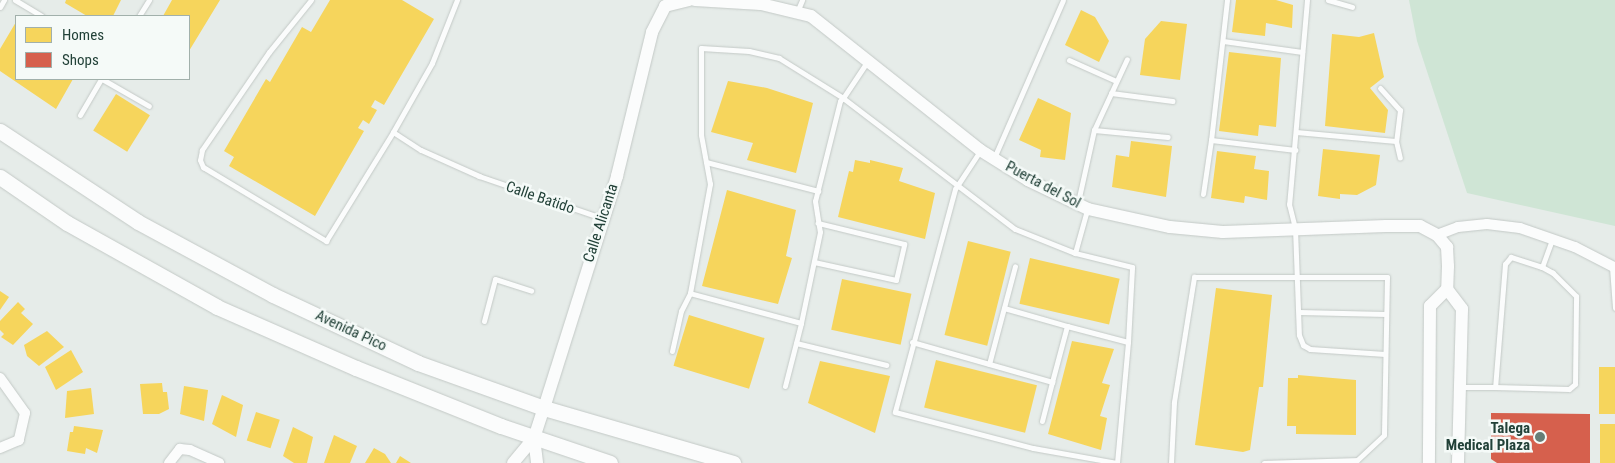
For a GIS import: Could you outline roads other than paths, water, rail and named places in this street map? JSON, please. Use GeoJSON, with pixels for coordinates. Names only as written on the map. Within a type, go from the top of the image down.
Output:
{"type":"FeatureCollection","features":[{"type":"Feature","properties":{"kind":"main road","name":"Avenida Pico"},"geometry":{"type":"LineString","coordinates":[[0,131],[138,222],[273,295],[418,363],[544,408],[733,463]]}},
{"type":"Feature","properties":{"kind":"main road","name":"Avenida Pico"},"geometry":{"type":"LineString","coordinates":[[0,177],[67,223],[217,307],[356,368],[534,438],[610,463]]}},
{"type":"Feature","properties":{"kind":"street"},"geometry":{"type":"LineString","coordinates":[[664,3],[689,0]]}},
{"type":"Feature","properties":{"kind":"street","name":"Puerta del Sol"},"geometry":{"type":"LineString","coordinates":[[695,0],[761,4],[811,16],[980,150],[1082,207],[1170,227],[1214,231],[1420,226],[1437,236]]}},
{"type":"Feature","properties":{"kind":"street","name":"Calle Alicanta"},"geometry":{"type":"LineString","coordinates":[[513,463],[534,438],[544,408],[602,218],[617,176],[652,32],[664,3]]}},
{"type":"Feature","properties":{"kind":"street"},"geometry":{"type":"LineString","coordinates":[[1458,463],[1462,308],[1446,289],[1447,247],[1437,236],[1458,226],[1487,224],[1520,228],[1552,239],[1613,267]]}},
{"type":"Feature","properties":{"kind":"street"},"geometry":{"type":"LineString","coordinates":[[1429,463],[1430,306],[1446,289]]}},
{"type":"Feature","properties":{"kind":"street"},"geometry":{"type":"LineString","coordinates":[[0,378],[25,413],[19,440],[0,448]]}},
{"type":"Feature","properties":{"kind":"street","name":"Calle Alicanta"},"geometry":{"type":"LineString","coordinates":[[534,438],[537,463]]}},
{"type":"Feature","properties":{"kind":"street"},"geometry":{"type":"LineString","coordinates":[[169,463],[180,449],[190,450],[219,463]]}},
{"type":"Feature","properties":{"kind":"lane"},"geometry":{"type":"LineString","coordinates":[[0,7],[4,0]]}},
{"type":"Feature","properties":{"kind":"lane"},"geometry":{"type":"LineString","coordinates":[[14,0],[40,15]]}},
{"type":"Feature","properties":{"kind":"lane"},"geometry":{"type":"LineString","coordinates":[[140,15],[149,0]]}},
{"type":"Feature","properties":{"kind":"lane"},"geometry":{"type":"LineString","coordinates":[[310,0],[269,52],[202,150],[200,160],[203,167],[326,241],[393,132],[432,63],[457,0]]}},
{"type":"Feature","properties":{"kind":"lane"},"geometry":{"type":"LineString","coordinates":[[797,13],[802,0]]}},
{"type":"Feature","properties":{"kind":"lane"},"geometry":{"type":"LineString","coordinates":[[994,159],[1063,0]]}},
{"type":"Feature","properties":{"kind":"lane"},"geometry":{"type":"LineString","coordinates":[[1203,194],[1227,0]]}},
{"type":"Feature","properties":{"kind":"lane"},"geometry":{"type":"LineString","coordinates":[[1307,0],[1289,204],[1295,228],[1299,335],[1303,345],[1310,349],[1385,354]]}},
{"type":"Feature","properties":{"kind":"lane"},"geometry":{"type":"LineString","coordinates":[[1328,0],[1352,7]]}},
{"type":"Feature","properties":{"kind":"lane"},"geometry":{"type":"LineString","coordinates":[[1223,41],[1302,52]]}},
{"type":"Feature","properties":{"kind":"lane"},"geometry":{"type":"LineString","coordinates":[[672,351],[681,311],[690,293],[710,184],[701,134],[701,48],[749,51],[779,58],[842,98],[957,186],[1015,229],[1075,253],[1132,267],[1128,342],[1117,463],[1034,448],[895,412],[912,342],[957,186],[980,150]]}},
{"type":"Feature","properties":{"kind":"lane"},"geometry":{"type":"LineString","coordinates":[[1075,253],[1094,130],[1126,59]]}},
{"type":"Feature","properties":{"kind":"lane"},"geometry":{"type":"LineString","coordinates":[[1069,60],[1116,81]]}},
{"type":"Feature","properties":{"kind":"lane"},"geometry":{"type":"LineString","coordinates":[[785,386],[801,323],[820,232],[815,201],[842,98],[867,62]]}},
{"type":"Feature","properties":{"kind":"lane"},"geometry":{"type":"LineString","coordinates":[[80,115],[100,80]]}},
{"type":"Feature","properties":{"kind":"lane"},"geometry":{"type":"LineString","coordinates":[[103,80],[149,106]]}},
{"type":"Feature","properties":{"kind":"lane"},"geometry":{"type":"LineString","coordinates":[[1380,88],[1400,110],[1396,141],[1400,158]]}},
{"type":"Feature","properties":{"kind":"lane"},"geometry":{"type":"LineString","coordinates":[[1111,93],[1172,101]]}},
{"type":"Feature","properties":{"kind":"lane"},"geometry":{"type":"LineString","coordinates":[[1094,130],[1168,137]]}},
{"type":"Feature","properties":{"kind":"lane","name":"Calle Batido"},"geometry":{"type":"LineString","coordinates":[[393,132],[421,150],[479,176],[602,218]]}},
{"type":"Feature","properties":{"kind":"lane"},"geometry":{"type":"LineString","coordinates":[[1296,132],[1396,141]]}},
{"type":"Feature","properties":{"kind":"lane"},"geometry":{"type":"LineString","coordinates":[[1211,140],[1294,150]]}},
{"type":"Feature","properties":{"kind":"lane"},"geometry":{"type":"LineString","coordinates":[[706,162],[818,191]]}},
{"type":"Feature","properties":{"kind":"lane"},"geometry":{"type":"LineString","coordinates":[[814,262],[896,280],[904,244],[818,223]]}},
{"type":"Feature","properties":{"kind":"lane"},"geometry":{"type":"LineString","coordinates":[[1542,268],[1552,239]]}},
{"type":"Feature","properties":{"kind":"lane"},"geometry":{"type":"LineString","coordinates":[[1460,387],[1569,389],[1575,384],[1576,296],[1553,273],[1511,257],[1505,264],[1495,387]]}},
{"type":"Feature","properties":{"kind":"lane"},"geometry":{"type":"LineString","coordinates":[[989,364],[1014,266]]}},
{"type":"Feature","properties":{"kind":"lane"},"geometry":{"type":"LineString","coordinates":[[1613,267],[1615,308]]}},
{"type":"Feature","properties":{"kind":"lane"},"geometry":{"type":"LineString","coordinates":[[1171,463],[1174,402],[1194,277],[1298,280],[1387,278],[1384,435],[1357,460],[1264,463]]}},
{"type":"Feature","properties":{"kind":"lane"},"geometry":{"type":"LineString","coordinates":[[484,321],[495,279],[531,291]]}},
{"type":"Feature","properties":{"kind":"lane"},"geometry":{"type":"LineString","coordinates":[[690,293],[801,323]]}},
{"type":"Feature","properties":{"kind":"lane"},"geometry":{"type":"LineString","coordinates":[[1004,308],[1128,342]]}},
{"type":"Feature","properties":{"kind":"lane"},"geometry":{"type":"LineString","coordinates":[[1299,312],[1386,314]]}},
{"type":"Feature","properties":{"kind":"lane"},"geometry":{"type":"LineString","coordinates":[[1042,421],[1067,326]]}},
{"type":"Feature","properties":{"kind":"lane"},"geometry":{"type":"LineString","coordinates":[[912,342],[1052,382]]}},
{"type":"Feature","properties":{"kind":"lane"},"geometry":{"type":"LineString","coordinates":[[796,343],[886,366]]}},
{"type":"Feature","properties":{"kind":"place","name":"Talega Medical Plaza"},"geometry":{"type":"Point","coordinates":[1540,437]}}]}
